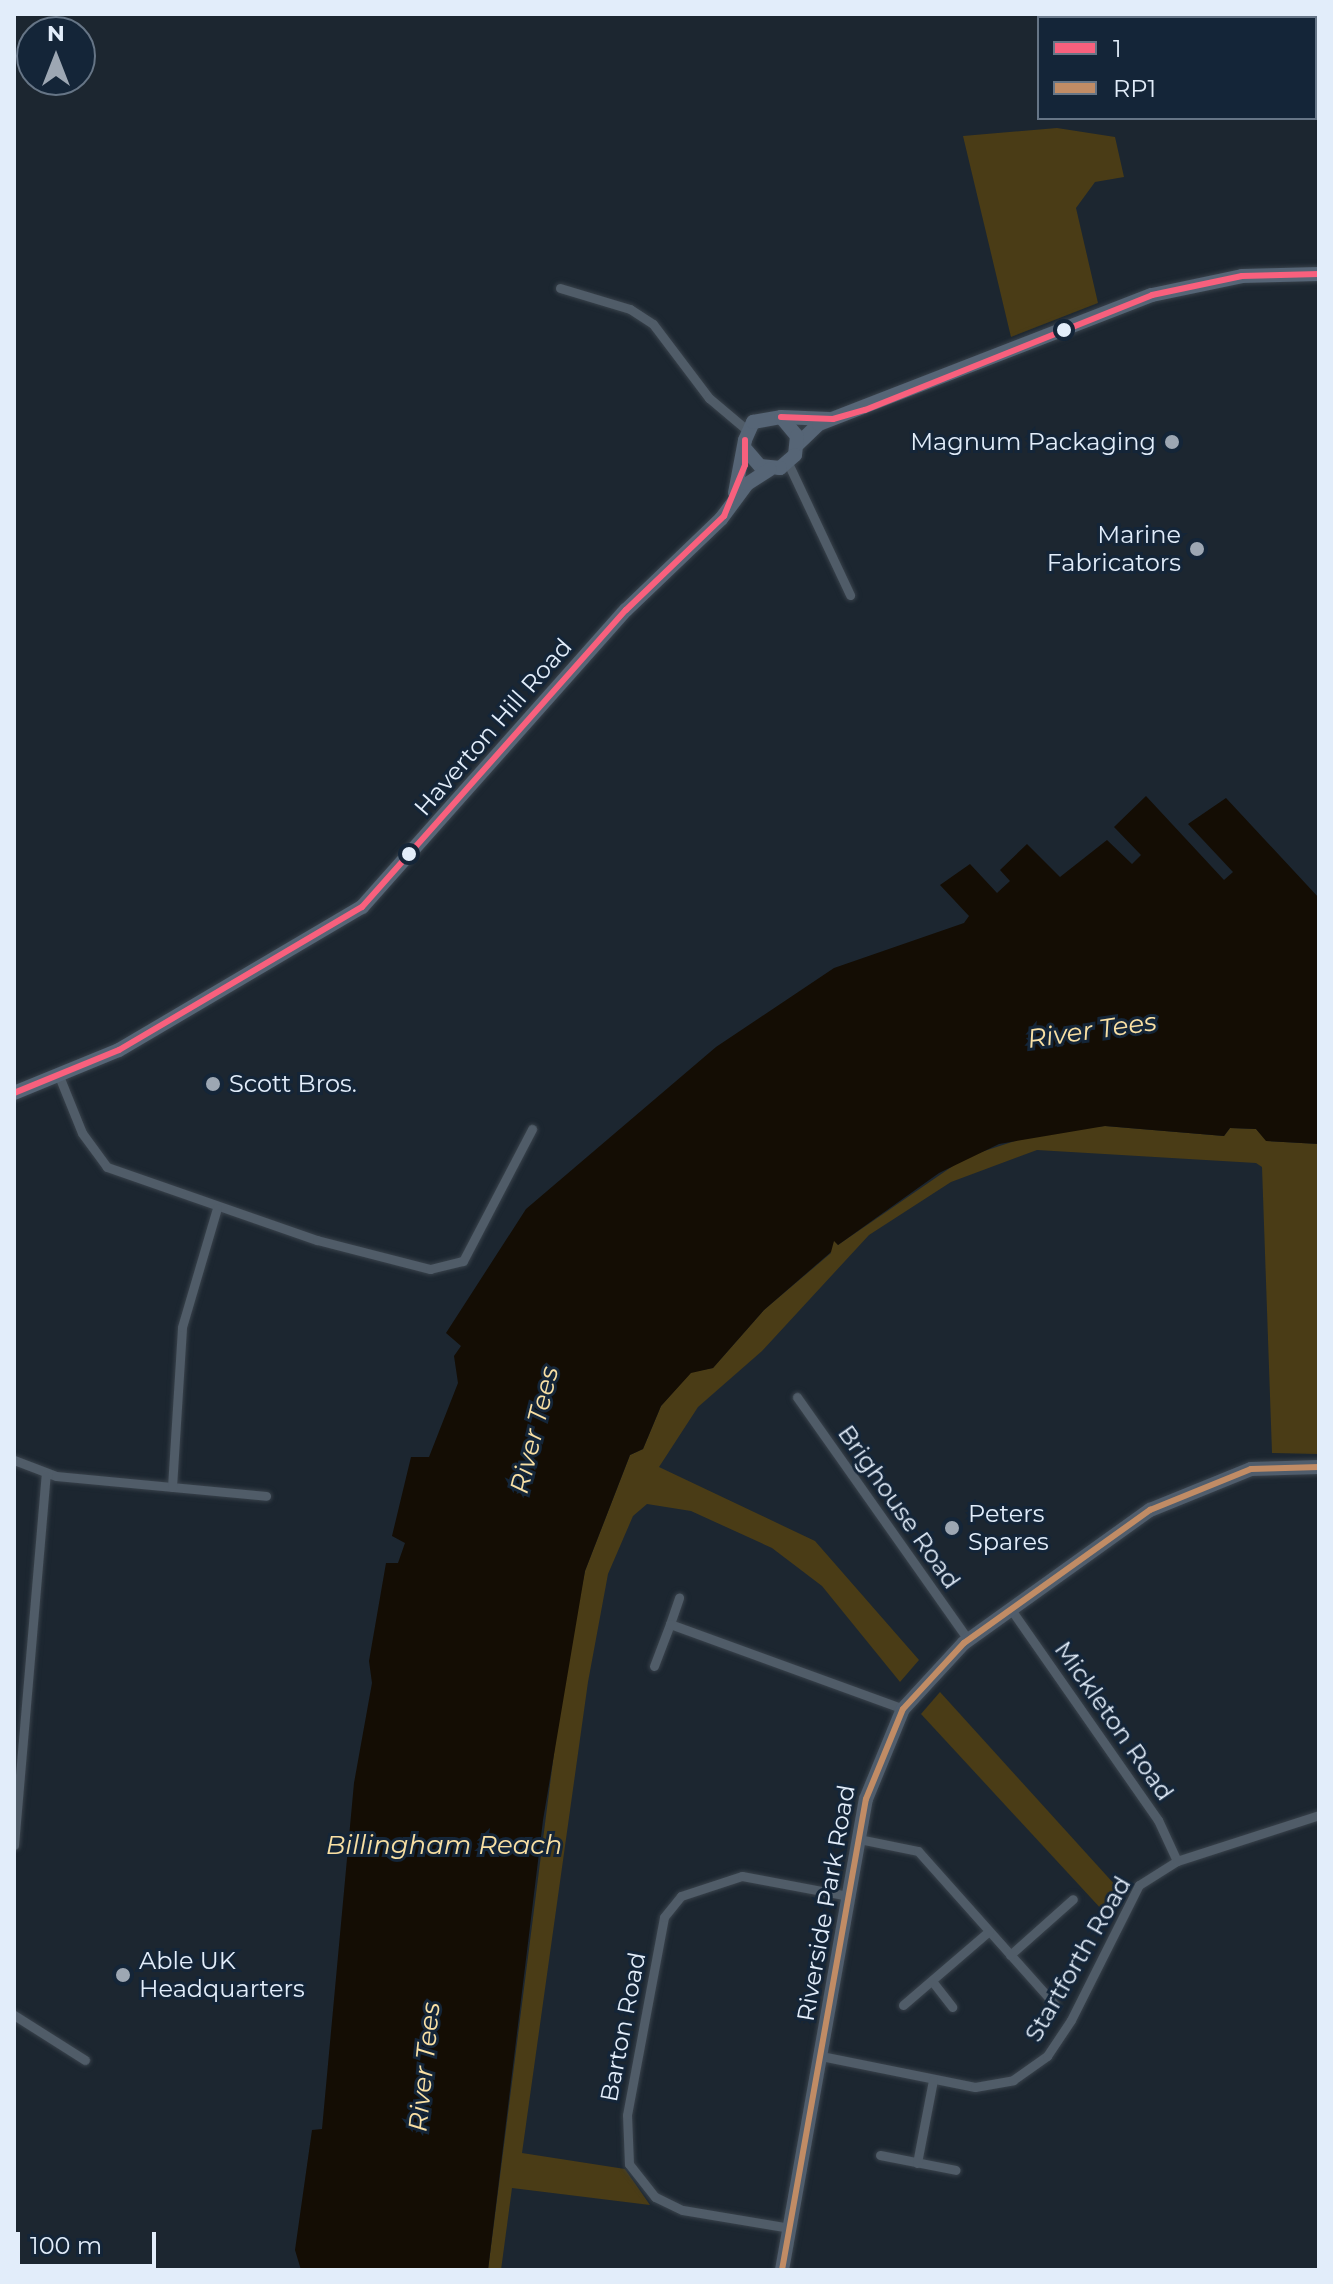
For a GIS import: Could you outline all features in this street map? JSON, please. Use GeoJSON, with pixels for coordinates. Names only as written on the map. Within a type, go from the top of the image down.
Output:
{"type":"FeatureCollection","features":[{"type":"Feature","properties":{"kind":"main road"},"geometry":{"type":"LineString","coordinates":[[788,463],[798,444],[833,419],[1152,295],[1295,274],[1319,274]]}},
{"type":"Feature","properties":{"kind":"main road"},"geometry":{"type":"LineString","coordinates":[[747,430],[762,417],[833,419]]}},
{"type":"Feature","properties":{"kind":"main road"},"geometry":{"type":"LineString","coordinates":[[781,417],[798,444]]}},
{"type":"Feature","properties":{"kind":"main road","name":"Haverton Hill Road"},"geometry":{"type":"LineString","coordinates":[[733,501],[746,450],[747,430]]}},
{"type":"Feature","properties":{"kind":"main road"},"geometry":{"type":"LineString","coordinates":[[746,450],[770,469]]}},
{"type":"Feature","properties":{"kind":"main road","name":"Haverton Hill Road"},"geometry":{"type":"LineString","coordinates":[[14,1093],[119,1050],[362,907],[733,501],[770,469],[788,463]]}},
{"type":"Feature","properties":{"kind":"street"},"geometry":{"type":"LineString","coordinates":[[560,288],[630,309],[653,324],[709,398],[747,430]]}},
{"type":"Feature","properties":{"kind":"street"},"geometry":{"type":"LineString","coordinates":[[788,463],[850,595]]}},
{"type":"Feature","properties":{"kind":"street"},"geometry":{"type":"LineString","coordinates":[[59,1076],[82,1133],[107,1167],[217,1208],[449,1269],[476,1241],[532,1129]]}},
{"type":"Feature","properties":{"kind":"street"},"geometry":{"type":"LineString","coordinates":[[172,1487],[182,1327],[217,1208]]}},
{"type":"Feature","properties":{"kind":"street","name":"Brighouse Road"},"geometry":{"type":"LineString","coordinates":[[797,1397],[968,1639]]}},
{"type":"Feature","properties":{"kind":"street"},"geometry":{"type":"LineString","coordinates":[[14,1460],[46,1474],[266,1496]]}},
{"type":"Feature","properties":{"kind":"street","name":"Riverside Park Road"},"geometry":{"type":"LineString","coordinates":[[782,2270],[859,1839],[877,1759],[903,1709],[968,1639],[1150,1510],[1211,1479],[1281,1465],[1319,1467]]}},
{"type":"Feature","properties":{"kind":"street"},"geometry":{"type":"LineString","coordinates":[[14,1845],[18,1758],[46,1474]]}},
{"type":"Feature","properties":{"kind":"street"},"geometry":{"type":"LineString","coordinates":[[654,1666],[679,1598]]}},
{"type":"Feature","properties":{"kind":"street","name":"Mickleton Road"},"geometry":{"type":"LineString","coordinates":[[1010,1608],[1158,1820],[1177,1861]]}},
{"type":"Feature","properties":{"kind":"street"},"geometry":{"type":"LineString","coordinates":[[670,1624],[903,1709]]}},
{"type":"Feature","properties":{"kind":"street","name":"Startforth Road"},"geometry":{"type":"LineString","coordinates":[[821,2056],[975,2087],[1013,2080],[1047,2056],[1139,1885],[1177,1861],[1319,1815]]}},
{"type":"Feature","properties":{"kind":"street"},"geometry":{"type":"LineString","coordinates":[[859,1839],[918,1851],[1055,2005]]}},
{"type":"Feature","properties":{"kind":"street","name":"Barton Road"},"geometry":{"type":"LineString","coordinates":[[790,2228],[682,2210],[655,2197],[629,2164],[627,2115],[664,1917],[681,1896],[742,1876],[849,1896]]}},
{"type":"Feature","properties":{"kind":"street"},"geometry":{"type":"LineString","coordinates":[[1010,1955],[1073,1899]]}},
{"type":"Feature","properties":{"kind":"street"},"geometry":{"type":"LineString","coordinates":[[903,2005],[989,1931]]}},
{"type":"Feature","properties":{"kind":"street"},"geometry":{"type":"LineString","coordinates":[[932,1981],[952,2007]]}},
{"type":"Feature","properties":{"kind":"street"},"geometry":{"type":"LineString","coordinates":[[14,2015],[85,2060]]}},
{"type":"Feature","properties":{"kind":"street"},"geometry":{"type":"LineString","coordinates":[[917,2163],[933,2080]]}},
{"type":"Feature","properties":{"kind":"street"},"geometry":{"type":"LineString","coordinates":[[880,2155],[956,2170]]}},
{"type":"Feature","properties":{"kind":"shaded area"},"geometry":{"type":"Polygon","coordinates":[[[1057,128],[1115,137],[1124,177],[1095,182],[1076,208],[1098,303],[1011,337],[963,136],[1057,128]]]}},
{"type":"Feature","properties":{"kind":"shaded area"},"geometry":{"type":"Polygon","coordinates":[[[1105,1126],[1224,1136],[1230,1128],[1256,1129],[1267,1141],[1319,1144],[1319,1454],[1272,1453],[1262,1167],[1256,1163],[1037,1150],[951,1182],[869,1235],[762,1351],[698,1407],[659,1467],[815,1541],[919,1660],[900,1682],[822,1586],[772,1548],[691,1511],[647,1504],[633,1516],[608,1574],[588,1682],[522,2153],[625,2169],[650,2205],[512,2188],[501,2270],[488,2270],[564,1675],[585,1571],[630,1455],[643,1449],[661,1406],[691,1372],[713,1368],[764,1310],[831,1253],[826,1246],[834,1240],[838,1245],[966,1157],[1042,1132],[1105,1126]]]}},
{"type":"Feature","properties":{"kind":"shaded area"},"geometry":{"type":"Polygon","coordinates":[[[940,1692],[1116,1886],[1104,1912],[921,1714],[940,1692]]]}},
{"type":"Feature","properties":{"kind":"water"},"geometry":{"type":"Polygon","coordinates":[[[1146,796],[1224,880],[1233,872],[1188,824],[1226,798],[1319,898],[1319,1144],[1266,1141],[1256,1129],[1230,1128],[1224,1136],[1105,1126],[999,1144],[939,1173],[838,1245],[834,1241],[831,1252],[764,1310],[713,1368],[691,1373],[661,1406],[643,1449],[630,1455],[585,1571],[543,1820],[488,2270],[301,2270],[295,2250],[312,2130],[322,2129],[354,1783],[372,1683],[369,1661],[386,1563],[398,1563],[405,1543],[392,1536],[411,1457],[429,1457],[458,1383],[454,1356],[461,1346],[446,1333],[526,1209],[716,1047],[834,968],[964,923],[969,916],[940,885],[970,864],[997,893],[1010,881],[1000,870],[1027,844],[1060,877],[1107,840],[1132,864],[1141,855],[1114,827],[1146,796]]]}},
{"type":"Feature","properties":{"kind":"transit line","name":"1"},"geometry":{"type":"LineString","coordinates":[[781,417],[833,419],[865,410],[1152,295],[1242,276],[1319,274]]}},
{"type":"Feature","properties":{"kind":"transit line","name":"1"},"geometry":{"type":"LineString","coordinates":[[14,1093],[119,1050],[362,907],[626,610],[724,516],[745,465],[745,440]]}},
{"type":"Feature","properties":{"kind":"transit line","name":"RP1"},"geometry":{"type":"LineString","coordinates":[[782,2270],[866,1799],[903,1709],[964,1643],[1150,1510],[1251,1469],[1319,1467]]}},
{"type":"Feature","properties":{"kind":"place","name":"Magnum Packaging"},"geometry":{"type":"Point","coordinates":[1172,442]}},
{"type":"Feature","properties":{"kind":"place","name":"Marine Fabricators"},"geometry":{"type":"Point","coordinates":[1197,549]}},
{"type":"Feature","properties":{"kind":"place","name":"Scott Bros."},"geometry":{"type":"Point","coordinates":[213,1084]}},
{"type":"Feature","properties":{"kind":"place","name":"Peters Spares"},"geometry":{"type":"Point","coordinates":[952,1528]}},
{"type":"Feature","properties":{"kind":"place","name":"Able UK Headquarters"},"geometry":{"type":"Point","coordinates":[123,1975]}},
{"type":"Feature","properties":{"kind":"water label","name":"River Tees"},"geometry":{"type":"Point","coordinates":[1092,1031]}},
{"type":"Feature","properties":{"kind":"water label","name":"River Tees"},"geometry":{"type":"Point","coordinates":[535,1430]}},
{"type":"Feature","properties":{"kind":"water label","name":"Billingham Reach"},"geometry":{"type":"Point","coordinates":[444,1846]}},
{"type":"Feature","properties":{"kind":"water label","name":"River Tees"},"geometry":{"type":"Point","coordinates":[425,2067]}}]}
